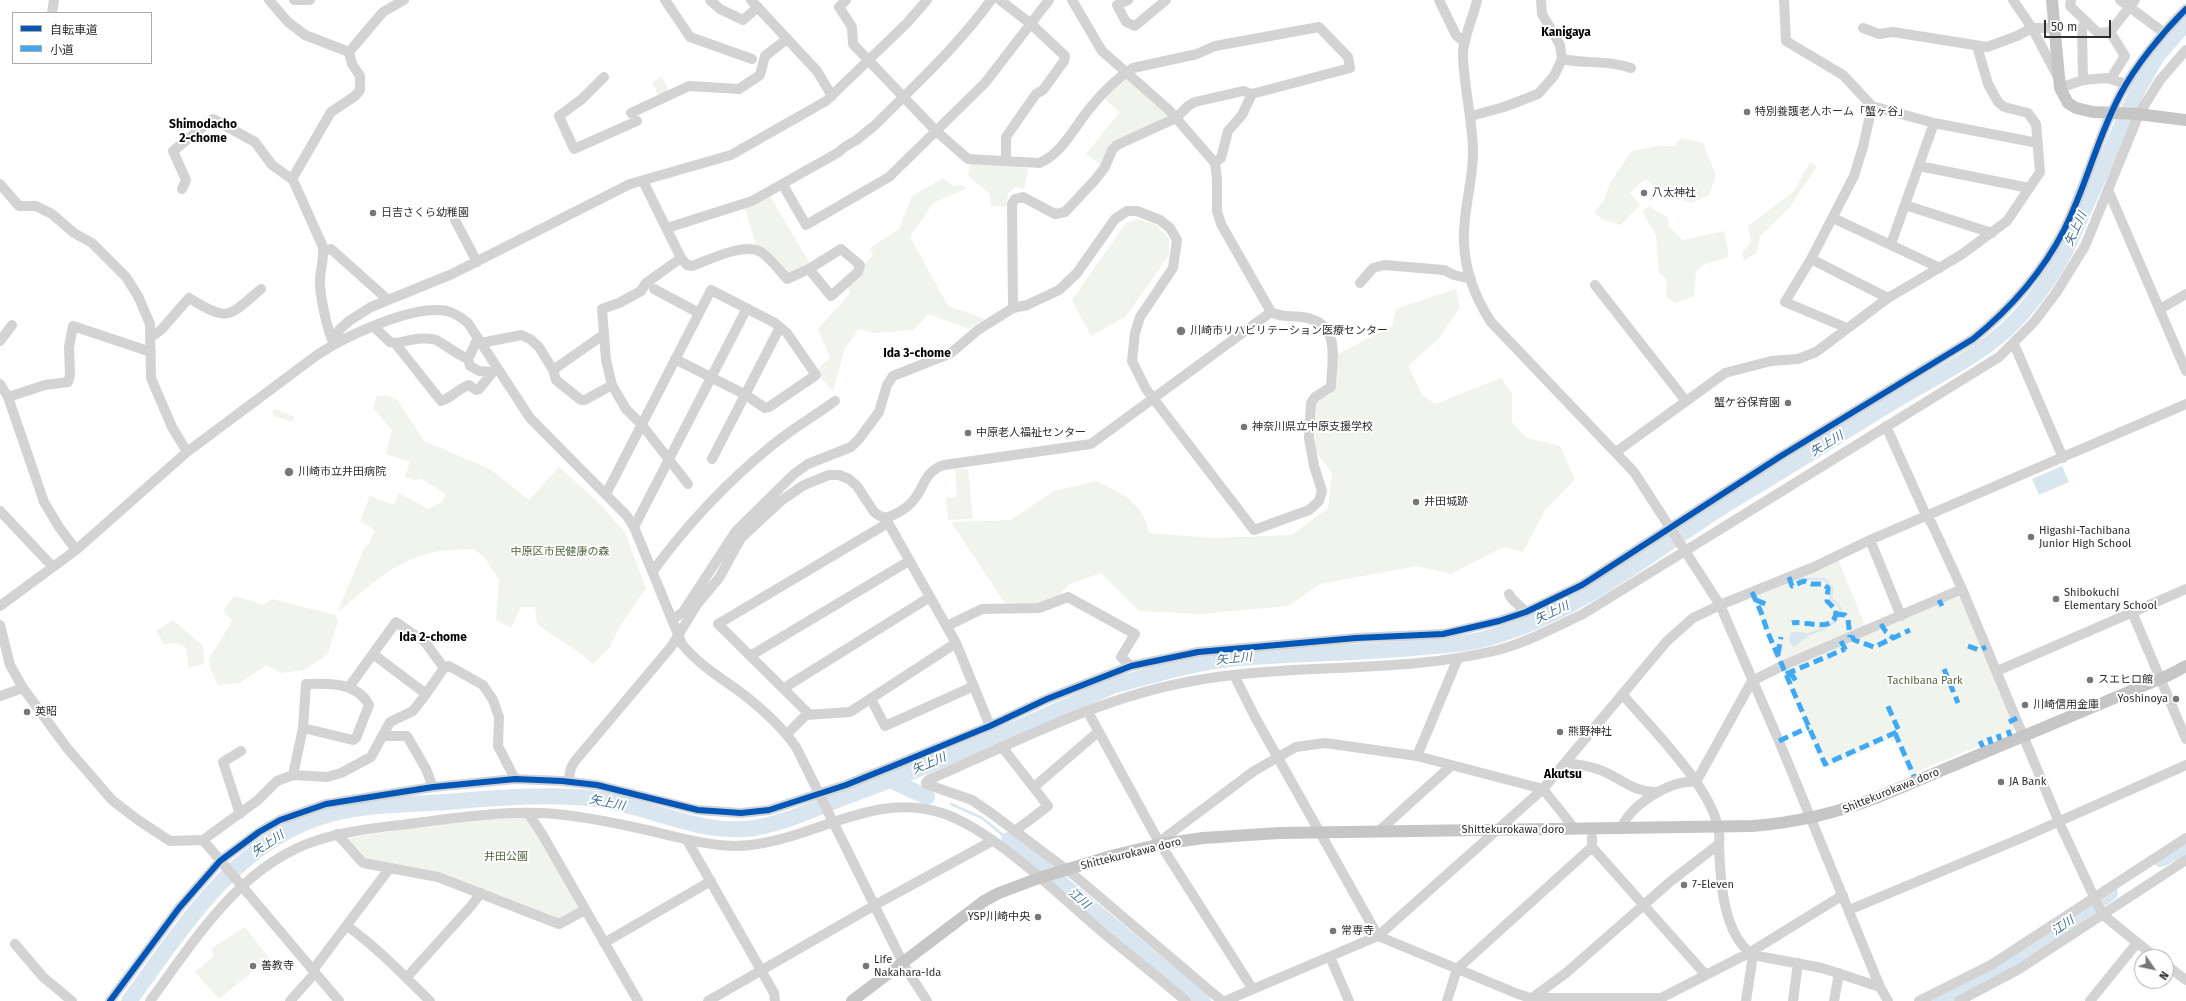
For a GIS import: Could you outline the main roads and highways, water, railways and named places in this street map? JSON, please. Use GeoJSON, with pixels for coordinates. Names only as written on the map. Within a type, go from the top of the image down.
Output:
{"type":"FeatureCollection","features":[{"type":"Feature","properties":{"kind":"main road"},"geometry":{"type":"LineString","coordinates":[[2052,0],[2060,84],[2065,99],[2076,108],[2093,112],[2138,114],[2186,120]]}},
{"type":"Feature","properties":{"kind":"main road","name":"Shittekurokawa doro"},"geometry":{"type":"LineString","coordinates":[[2162,681],[2186,666]]}},
{"type":"Feature","properties":{"kind":"main road","name":"Shittekurokawa doro"},"geometry":{"type":"LineString","coordinates":[[1322,836],[1380,831],[1496,833],[1592,842],[1773,832],[1881,804],[2026,738],[2162,681],[2186,673]]}},
{"type":"Feature","properties":{"kind":"main road","name":"Shittekurokawa doro"},"geometry":{"type":"LineString","coordinates":[[859,1001],[984,901],[1013,887],[1070,872],[1111,856],[1162,846],[1244,835],[1322,836],[1621,829],[1720,835]]}},
{"type":"Feature","properties":{"kind":"main road","name":"Shittekurokawa doro"},"geometry":{"type":"LineString","coordinates":[[852,1001],[904,965]]}},
{"type":"Feature","properties":{"kind":"waterway","name":"矢上川"},"geometry":{"type":"LineString","coordinates":[[129,1001],[192,916],[214,890],[239,865],[266,844],[296,826],[330,814],[358,808],[387,805],[559,796],[598,799],[714,828],[754,828],[792,818],[886,782],[983,743],[1112,686],[1174,669],[1239,658],[1378,651],[1464,643],[1488,638],[1523,627],[1556,612],[1618,576],[1738,497],[1896,400],[1952,368],[1980,350],[2006,330],[2031,303],[2059,263],[2138,89],[2157,56],[2186,23]]}},
{"type":"Feature","properties":{"kind":"waterway"},"geometry":{"type":"LineString","coordinates":[[1798,579],[1824,579],[1832,588],[1831,599],[1839,605],[1841,611],[1839,617],[1834,622],[1820,630],[1806,635]]}},
{"type":"Feature","properties":{"kind":"waterway","name":"江川"},"geometry":{"type":"LineString","coordinates":[[890,780],[927,797]]}},
{"type":"Feature","properties":{"kind":"waterway","name":"江川"},"geometry":{"type":"LineString","coordinates":[[951,804],[982,818],[1009,840]]}},
{"type":"Feature","properties":{"kind":"waterway","name":"江川"},"geometry":{"type":"LineString","coordinates":[[1009,840],[1203,1001]]}},
{"type":"Feature","properties":{"kind":"waterway","name":"江川"},"geometry":{"type":"LineString","coordinates":[[2161,859],[2186,846]]}},
{"type":"Feature","properties":{"kind":"waterway","name":"江川"},"geometry":{"type":"LineString","coordinates":[[1938,1001],[1965,986],[1982,981],[2110,893]]}},
{"type":"Feature","properties":{"kind":"place","name":"特別養護老人ホーム「蟹ヶ谷」"},"geometry":{"type":"Point","coordinates":[1747,112]}},
{"type":"Feature","properties":{"kind":"place","name":"八太神社"},"geometry":{"type":"Point","coordinates":[1644,193]}},
{"type":"Feature","properties":{"kind":"place","name":"日吉さくら幼稚園"},"geometry":{"type":"Point","coordinates":[373,213]}},
{"type":"Feature","properties":{"kind":"place","name":"川崎市リハビリテーション医療センター"},"geometry":{"type":"Point","coordinates":[1181,331]}},
{"type":"Feature","properties":{"kind":"place","name":"蟹ケ谷保育園"},"geometry":{"type":"Point","coordinates":[1788,403]}},
{"type":"Feature","properties":{"kind":"place","name":"神奈川県立中原支援学校"},"geometry":{"type":"Point","coordinates":[1244,427]}},
{"type":"Feature","properties":{"kind":"place","name":"中原老人福祉センター"},"geometry":{"type":"Point","coordinates":[968,433]}},
{"type":"Feature","properties":{"kind":"place","name":"川崎市立井田病院"},"geometry":{"type":"Point","coordinates":[289,472]}},
{"type":"Feature","properties":{"kind":"place","name":"井田城跡"},"geometry":{"type":"Point","coordinates":[1416,502]}},
{"type":"Feature","properties":{"kind":"place","name":"Higashi-Tachibana Junior High School"},"geometry":{"type":"Point","coordinates":[2031,537]}},
{"type":"Feature","properties":{"kind":"place","name":"Shibokuchi Elementary School"},"geometry":{"type":"Point","coordinates":[2056,599]}},
{"type":"Feature","properties":{"kind":"place","name":"スエヒロ館"},"geometry":{"type":"Point","coordinates":[2090,680]}},
{"type":"Feature","properties":{"kind":"place","name":"Yoshinoya"},"geometry":{"type":"Point","coordinates":[2176,699]}},
{"type":"Feature","properties":{"kind":"place","name":"川崎信用金庫"},"geometry":{"type":"Point","coordinates":[2025,705]}},
{"type":"Feature","properties":{"kind":"place","name":"英昭"},"geometry":{"type":"Point","coordinates":[27,712]}},
{"type":"Feature","properties":{"kind":"place","name":"熊野神社"},"geometry":{"type":"Point","coordinates":[1560,732]}},
{"type":"Feature","properties":{"kind":"place","name":"JA Bank"},"geometry":{"type":"Point","coordinates":[2001,782]}},
{"type":"Feature","properties":{"kind":"place","name":"7-Eleven"},"geometry":{"type":"Point","coordinates":[1684,885]}},
{"type":"Feature","properties":{"kind":"place","name":"YSP川崎中央"},"geometry":{"type":"Point","coordinates":[1038,917]}},
{"type":"Feature","properties":{"kind":"place","name":"常専寺"},"geometry":{"type":"Point","coordinates":[1333,931]}},
{"type":"Feature","properties":{"kind":"place","name":"善教寺"},"geometry":{"type":"Point","coordinates":[253,966]}},
{"type":"Feature","properties":{"kind":"place","name":"Life Nakahara-Ida"},"geometry":{"type":"Point","coordinates":[866,966]}},
{"type":"Feature","properties":{"kind":"district","name":"Kanigaya"},"geometry":{"type":"Point","coordinates":[1566,33]}},
{"type":"Feature","properties":{"kind":"district","name":"Shimodacho 2-chome"},"geometry":{"type":"Point","coordinates":[203,132]}},
{"type":"Feature","properties":{"kind":"district","name":"Ida 3-chome"},"geometry":{"type":"Point","coordinates":[917,354]}},
{"type":"Feature","properties":{"kind":"district","name":"Ida 2-chome"},"geometry":{"type":"Point","coordinates":[433,638]}},
{"type":"Feature","properties":{"kind":"district","name":"Akutsu"},"geometry":{"type":"Point","coordinates":[1563,775]}},
{"type":"Feature","properties":{"kind":"park label","name":"中原区市民健康の森"},"geometry":{"type":"Point","coordinates":[560,552]}},
{"type":"Feature","properties":{"kind":"park label","name":"Tachibana Park"},"geometry":{"type":"Point","coordinates":[1925,681]}},
{"type":"Feature","properties":{"kind":"park label","name":"井田公園"},"geometry":{"type":"Point","coordinates":[506,857]}}]}
